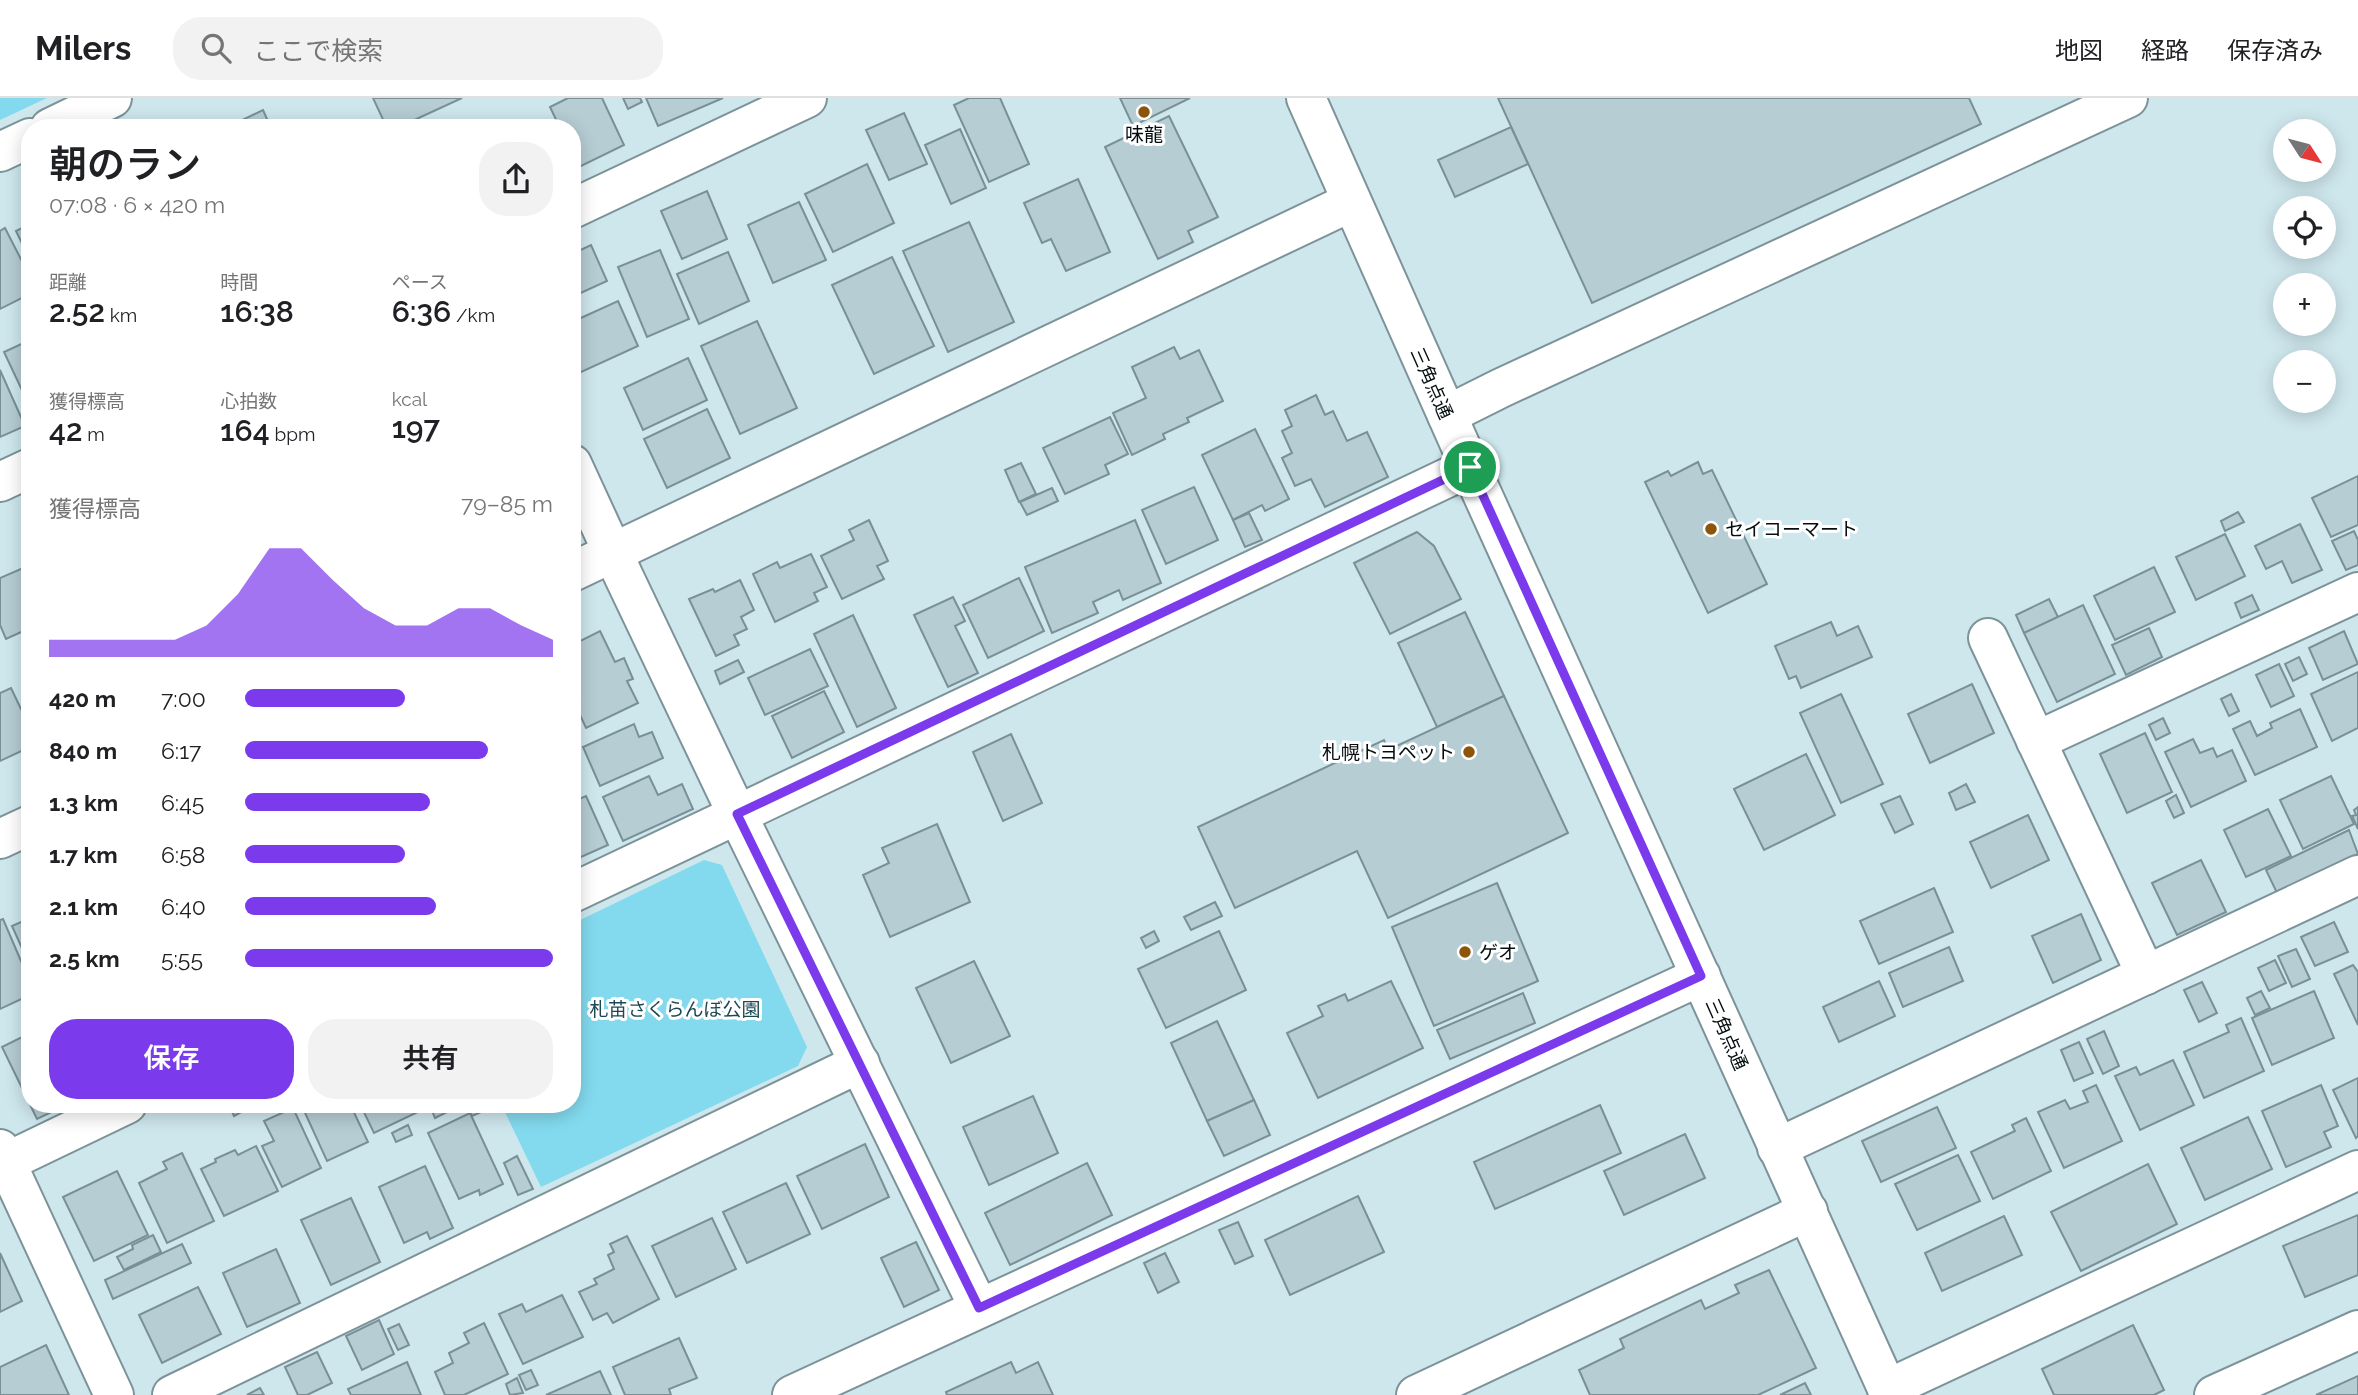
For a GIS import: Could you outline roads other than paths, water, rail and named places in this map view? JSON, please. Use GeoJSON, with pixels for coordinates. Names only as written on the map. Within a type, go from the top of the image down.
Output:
{"type":"FeatureCollection","features":[{"type":"Feature","properties":{"kind":"street"},"geometry":{"type":"LineString","coordinates":[[69,119],[112,98]]}},
{"type":"Feature","properties":{"kind":"street"},"geometry":{"type":"LineString","coordinates":[[581,205],[807,98]]}},
{"type":"Feature","properties":{"kind":"street","name":"三角点通"},"geometry":{"type":"LineString","coordinates":[[1306,98],[1889,1392]]}},
{"type":"Feature","properties":{"kind":"street"},"geometry":{"type":"LineString","coordinates":[[1447,415],[2127,98]]}},
{"type":"Feature","properties":{"kind":"street"},"geometry":{"type":"LineString","coordinates":[[0,152],[21,142]]}},
{"type":"Feature","properties":{"kind":"street"},"geometry":{"type":"LineString","coordinates":[[581,568],[1351,202]]}},
{"type":"Feature","properties":{"kind":"street"},"geometry":{"type":"LineString","coordinates":[[581,888],[1470,467]]}},
{"type":"Feature","properties":{"kind":"street"},"geometry":{"type":"LineString","coordinates":[[0,482],[21,472]]}},
{"type":"Feature","properties":{"kind":"street"},"geometry":{"type":"LineString","coordinates":[[581,484],[737,814],[979,1308]]}},
{"type":"Feature","properties":{"kind":"street"},"geometry":{"type":"LineString","coordinates":[[2036,741],[2358,592]]}},
{"type":"Feature","properties":{"kind":"street"},"geometry":{"type":"LineString","coordinates":[[1988,638],[2146,975]]}},
{"type":"Feature","properties":{"kind":"street"},"geometry":{"type":"LineString","coordinates":[[0,839],[21,829]]}},
{"type":"Feature","properties":{"kind":"street"},"geometry":{"type":"LineString","coordinates":[[1777,1148],[2358,875]]}},
{"type":"Feature","properties":{"kind":"street"},"geometry":{"type":"LineString","coordinates":[[792,1395],[1641,1006],[1701,976]]}},
{"type":"Feature","properties":{"kind":"street"},"geometry":{"type":"LineString","coordinates":[[172,1395],[860,1063]]}},
{"type":"Feature","properties":{"kind":"street"},"geometry":{"type":"LineString","coordinates":[[107,1113],[2,1159],[114,1395]]}},
{"type":"Feature","properties":{"kind":"street"},"geometry":{"type":"LineString","coordinates":[[1889,1392],[2358,1170]]}},
{"type":"Feature","properties":{"kind":"street"},"geometry":{"type":"LineString","coordinates":[[1416,1395],[1808,1211]]}},
{"type":"Feature","properties":{"kind":"street"},"geometry":{"type":"LineString","coordinates":[[2214,1395],[2358,1330]]}},
{"type":"Feature","properties":{"kind":"place","name":"味龍"},"geometry":{"type":"Point","coordinates":[1144,112]}},
{"type":"Feature","properties":{"kind":"place","name":"セイコーマート"},"geometry":{"type":"Point","coordinates":[1711,529]}},
{"type":"Feature","properties":{"kind":"place","name":"札幌トヨペット"},"geometry":{"type":"Point","coordinates":[1469,752]}},
{"type":"Feature","properties":{"kind":"place","name":"ゲオ"},"geometry":{"type":"Point","coordinates":[1465,952]}},
{"type":"Feature","properties":{"kind":"park label","name":"札苗さくらんぼ公園"},"geometry":{"type":"Point","coordinates":[675,1009]}}]}
